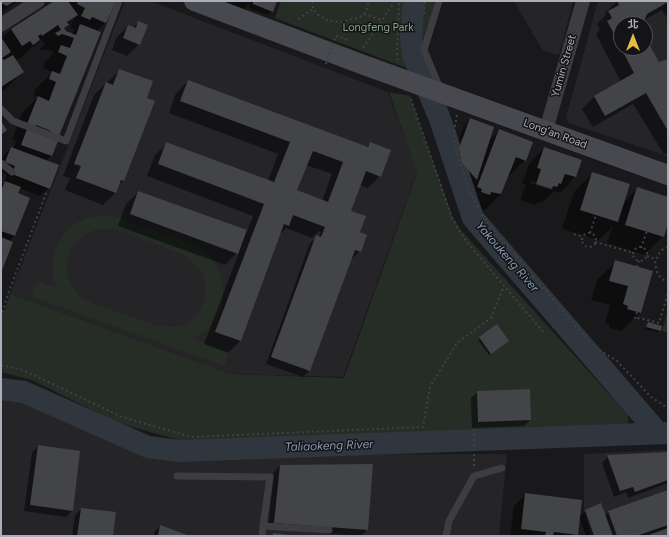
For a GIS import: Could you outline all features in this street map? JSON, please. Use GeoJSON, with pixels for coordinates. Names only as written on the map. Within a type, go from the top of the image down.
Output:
{"type":"FeatureCollection","features":[{"type":"Feature","properties":{"kind":"street"},"geometry":{"type":"LineString","coordinates":[[3,20],[38,1]]}},
{"type":"Feature","properties":{"kind":"street"},"geometry":{"type":"LineString","coordinates":[[194,1],[396,69]]}},
{"type":"Feature","properties":{"kind":"street","name":"Yumin Street"},"geometry":{"type":"LineString","coordinates":[[546,130],[583,1]]}},
{"type":"Feature","properties":{"kind":"street","name":"Long'an Road"},"geometry":{"type":"LineString","coordinates":[[396,69],[442,92],[546,130],[591,152],[668,175]]}},
{"type":"Feature","properties":{"kind":"lane"},"geometry":{"type":"LineString","coordinates":[[1,109],[13,121],[66,141],[119,1]]}},
{"type":"Feature","properties":{"kind":"lane"},"geometry":{"type":"LineString","coordinates":[[439,1],[424,50],[442,92]]}},
{"type":"Feature","properties":{"kind":"lane"},"geometry":{"type":"LineString","coordinates":[[1,163],[12,172]]}},
{"type":"Feature","properties":{"kind":"lane"},"geometry":{"type":"LineString","coordinates":[[446,536],[449,522],[474,476],[502,468]]}},
{"type":"Feature","properties":{"kind":"lane"},"geometry":{"type":"LineString","coordinates":[[177,476],[270,477],[262,536]]}},
{"type":"Feature","properties":{"kind":"lane"},"geometry":{"type":"LineString","coordinates":[[263,526],[330,530]]}},
{"type":"Feature","properties":{"kind":"path"},"geometry":{"type":"LineString","coordinates":[[313,1],[313,10],[317,14],[328,21],[341,22],[358,18],[364,14],[367,10],[368,1]]}},
{"type":"Feature","properties":{"kind":"path"},"geometry":{"type":"LineString","coordinates":[[362,49],[395,1]]}},
{"type":"Feature","properties":{"kind":"path"},"geometry":{"type":"LineString","coordinates":[[396,69],[399,1]]}},
{"type":"Feature","properties":{"kind":"path"},"geometry":{"type":"LineString","coordinates":[[298,19],[313,10]]}},
{"type":"Feature","properties":{"kind":"path"},"geometry":{"type":"LineString","coordinates":[[364,14],[382,20]]}},
{"type":"Feature","properties":{"kind":"path"},"geometry":{"type":"LineString","coordinates":[[326,64],[336,36]]}},
{"type":"Feature","properties":{"kind":"path"},"geometry":{"type":"LineString","coordinates":[[410,96],[452,218],[466,241],[545,334]]}},
{"type":"Feature","properties":{"kind":"path"},"geometry":{"type":"LineString","coordinates":[[457,112],[454,132],[455,148],[470,192],[485,220],[593,346],[617,361],[651,397],[668,408]]}},
{"type":"Feature","properties":{"kind":"path"},"geometry":{"type":"LineString","coordinates":[[1,317],[8,294],[47,191]]}},
{"type":"Feature","properties":{"kind":"path"},"geometry":{"type":"LineString","coordinates":[[595,242],[590,247],[582,243],[583,237],[590,233],[596,215]]}},
{"type":"Feature","properties":{"kind":"path"},"geometry":{"type":"LineString","coordinates":[[642,248],[647,231]]}},
{"type":"Feature","properties":{"kind":"path"},"geometry":{"type":"LineString","coordinates":[[590,233],[594,236],[595,242]]}},
{"type":"Feature","properties":{"kind":"path"},"geometry":{"type":"LineString","coordinates":[[574,234],[583,237]]}},
{"type":"Feature","properties":{"kind":"path"},"geometry":{"type":"LineString","coordinates":[[595,242],[634,253]]}},
{"type":"Feature","properties":{"kind":"path"},"geometry":{"type":"LineString","coordinates":[[668,247],[662,250],[656,259],[655,266],[656,272],[668,283]]}},
{"type":"Feature","properties":{"kind":"path"},"geometry":{"type":"LineString","coordinates":[[639,261],[635,259],[634,253],[637,248],[642,248]]}},
{"type":"Feature","properties":{"kind":"path"},"geometry":{"type":"LineString","coordinates":[[642,248],[646,252],[647,256],[656,259]]}},
{"type":"Feature","properties":{"kind":"path"},"geometry":{"type":"LineString","coordinates":[[639,261],[644,260],[647,256]]}},
{"type":"Feature","properties":{"kind":"path"},"geometry":{"type":"LineString","coordinates":[[637,267],[639,261]]}},
{"type":"Feature","properties":{"kind":"path"},"geometry":{"type":"LineString","coordinates":[[1,365],[23,370],[122,417],[191,437],[423,427],[430,387],[457,342],[491,318],[504,286]]}},
{"type":"Feature","properties":{"kind":"path"},"geometry":{"type":"LineString","coordinates":[[637,312],[635,319],[640,318],[659,323],[668,293]]}},
{"type":"Feature","properties":{"kind":"path"},"geometry":{"type":"LineString","coordinates":[[474,429],[475,459]]}},
{"type":"Feature","properties":{"kind":"shaded area"},"geometry":{"type":"Polygon","coordinates":[[[125,1],[150,1],[388,92],[417,172],[343,377],[231,374],[10,294],[125,1]]]}},
{"type":"Feature","properties":{"kind":"shaded area"},"geometry":{"type":"Polygon","coordinates":[[[514,1],[573,1],[559,55],[543,51],[514,1]]]}},
{"type":"Feature","properties":{"kind":"shaded area"},"geometry":{"type":"Polygon","coordinates":[[[598,1],[668,1],[668,156],[569,123],[566,118],[598,1]]]}},
{"type":"Feature","properties":{"kind":"shaded area"},"geometry":{"type":"Polygon","coordinates":[[[16,398],[143,455],[507,454],[499,536],[1,536],[1,400],[16,398]]]}},
{"type":"Feature","properties":{"kind":"shaded area"},"geometry":{"type":"Polygon","coordinates":[[[668,450],[668,536],[591,536],[584,512],[584,454],[668,450]]]}},
{"type":"Feature","properties":{"kind":"green space","name":"Longfeng Park"},"geometry":{"type":"Polygon","coordinates":[[[281,1],[408,1],[404,45],[409,69],[275,18],[281,1]]]}},
{"type":"Feature","properties":{"kind":"green space","name":"Longfeng Park"},"geometry":{"type":"Polygon","coordinates":[[[421,1],[435,1],[423,51],[417,42],[421,1]]]}},
{"type":"Feature","properties":{"kind":"green space"},"geometry":{"type":"Polygon","coordinates":[[[389,92],[410,96],[452,215],[460,229],[628,415],[628,424],[618,427],[192,444],[116,422],[32,380],[1,372],[1,311],[4,312],[10,294],[231,374],[344,378],[417,173],[389,92]]]}},
{"type":"Feature","properties":{"kind":"green space"},"geometry":{"type":"Polygon","coordinates":[[[105,215],[116,217],[193,244],[208,254],[218,268],[223,285],[223,302],[217,318],[209,328],[192,338],[229,351],[225,366],[31,296],[37,281],[58,289],[54,279],[52,264],[56,248],[64,234],[76,223],[91,217],[105,215]],[[98,229],[87,233],[77,241],[71,250],[67,262],[67,274],[72,286],[80,297],[92,303],[158,326],[171,327],[182,325],[191,321],[200,311],[205,298],[206,285],[202,272],[184,255],[122,231],[98,229]]]}},
{"type":"Feature","properties":{"kind":"green space"},"geometry":{"type":"Polygon","coordinates":[[[668,310],[668,333],[662,331],[668,310]]]}},
{"type":"Feature","properties":{"kind":"building"},"geometry":{"type":"Polygon","coordinates":[[[1,1],[15,1],[7,6],[1,3],[1,1]]]}},
{"type":"Feature","properties":{"kind":"building"},"geometry":{"type":"Polygon","coordinates":[[[54,1],[68,1],[78,15],[67,22],[69,25],[64,28],[66,31],[76,35],[80,24],[101,32],[59,136],[36,125],[35,127],[27,124],[38,96],[49,101],[56,82],[49,79],[52,71],[60,74],[67,56],[58,52],[61,45],[70,48],[74,38],[62,34],[58,36],[55,33],[61,30],[58,25],[42,36],[41,34],[38,36],[40,40],[33,45],[30,41],[22,46],[11,29],[54,1]]]}},
{"type":"Feature","properties":{"kind":"building"},"geometry":{"type":"Polygon","coordinates":[[[78,1],[116,1],[106,23],[92,17],[90,20],[81,16],[85,8],[77,4],[78,1]]]}},
{"type":"Feature","properties":{"kind":"building"},"geometry":{"type":"Polygon","coordinates":[[[253,1],[277,1],[273,12],[253,4],[253,1]]]}},
{"type":"Feature","properties":{"kind":"building"},"geometry":{"type":"Polygon","coordinates":[[[617,1],[668,1],[646,16],[613,16],[613,32],[607,21],[612,18],[608,11],[619,5],[617,1]]]}},
{"type":"Feature","properties":{"kind":"building"},"geometry":{"type":"Polygon","coordinates":[[[138,21],[148,25],[140,45],[123,38],[128,25],[136,28],[138,21]]]}},
{"type":"Feature","properties":{"kind":"building"},"geometry":{"type":"Polygon","coordinates":[[[1,37],[11,52],[2,58],[4,60],[13,55],[24,72],[1,87],[1,37]]]}},
{"type":"Feature","properties":{"kind":"building"},"geometry":{"type":"Polygon","coordinates":[[[653,51],[659,62],[668,60],[668,131],[646,93],[605,116],[594,96],[634,73],[625,56],[653,56],[653,51]]]}},
{"type":"Feature","properties":{"kind":"building"},"geometry":{"type":"Polygon","coordinates":[[[119,69],[153,81],[147,98],[155,101],[124,181],[121,180],[116,193],[76,178],[81,166],[74,164],[106,82],[113,85],[119,69]]]}},
{"type":"Feature","properties":{"kind":"building"},"geometry":{"type":"Polygon","coordinates":[[[188,80],[368,147],[370,142],[391,150],[381,177],[366,171],[351,211],[366,216],[360,232],[367,235],[361,252],[355,250],[310,371],[271,357],[316,235],[321,237],[325,227],[293,215],[289,226],[284,224],[241,341],[215,332],[264,204],[158,164],[166,142],[274,182],[290,142],[180,101],[188,80]],[[313,151],[297,190],[328,202],[343,162],[313,151]]]}},
{"type":"Feature","properties":{"kind":"building"},"geometry":{"type":"Polygon","coordinates":[[[470,118],[494,127],[477,180],[462,163],[459,148],[470,118]]]}},
{"type":"Feature","properties":{"kind":"building"},"geometry":{"type":"Polygon","coordinates":[[[1,121],[7,130],[1,135],[1,121]]]}},
{"type":"Feature","properties":{"kind":"building"},"geometry":{"type":"Polygon","coordinates":[[[27,129],[58,141],[52,156],[21,145],[27,129]]]}},
{"type":"Feature","properties":{"kind":"building"},"geometry":{"type":"Polygon","coordinates":[[[499,129],[533,142],[526,161],[516,157],[501,194],[491,192],[490,195],[481,192],[482,189],[477,187],[499,129]]]}},
{"type":"Feature","properties":{"kind":"building"},"geometry":{"type":"Polygon","coordinates":[[[11,147],[59,165],[50,189],[12,174],[15,166],[5,162],[11,147]]]}},
{"type":"Feature","properties":{"kind":"building"},"geometry":{"type":"Polygon","coordinates":[[[544,147],[582,160],[576,177],[565,174],[561,184],[559,183],[557,187],[553,186],[552,189],[536,184],[541,169],[537,168],[544,147]]]}},
{"type":"Feature","properties":{"kind":"building"},"geometry":{"type":"Polygon","coordinates":[[[592,172],[630,184],[618,222],[580,210],[592,172]]]}},
{"type":"Feature","properties":{"kind":"building"},"geometry":{"type":"Polygon","coordinates":[[[5,181],[21,187],[18,193],[30,198],[15,236],[1,231],[1,191],[5,181]]]}},
{"type":"Feature","properties":{"kind":"building"},"geometry":{"type":"Polygon","coordinates":[[[637,187],[668,197],[668,223],[664,237],[625,225],[637,187]]]}},
{"type":"Feature","properties":{"kind":"building"},"geometry":{"type":"Polygon","coordinates":[[[138,191],[247,230],[238,254],[130,214],[138,191]]]}},
{"type":"Feature","properties":{"kind":"building"},"geometry":{"type":"Polygon","coordinates":[[[1,237],[13,242],[1,273],[1,237]]]}},
{"type":"Feature","properties":{"kind":"building"},"geometry":{"type":"Polygon","coordinates":[[[615,260],[653,271],[641,313],[627,309],[628,306],[623,304],[628,286],[609,281],[615,260]]]}},
{"type":"Feature","properties":{"kind":"building"},"geometry":{"type":"Polygon","coordinates":[[[648,322],[662,326],[661,331],[646,327],[648,322]]]}},
{"type":"Feature","properties":{"kind":"building"},"geometry":{"type":"Polygon","coordinates":[[[497,324],[509,341],[491,354],[479,337],[497,324]]]}},
{"type":"Feature","properties":{"kind":"building"},"geometry":{"type":"Polygon","coordinates":[[[530,389],[531,420],[478,422],[477,391],[530,389]]]}},
{"type":"Feature","properties":{"kind":"building"},"geometry":{"type":"Polygon","coordinates":[[[38,445],[80,451],[73,511],[30,505],[38,445]]]}},
{"type":"Feature","properties":{"kind":"building"},"geometry":{"type":"Polygon","coordinates":[[[668,452],[668,480],[635,492],[633,487],[620,491],[607,455],[668,452]]]}},
{"type":"Feature","properties":{"kind":"building"},"geometry":{"type":"Polygon","coordinates":[[[373,464],[368,530],[274,523],[280,465],[373,464]]]}},
{"type":"Feature","properties":{"kind":"building"},"geometry":{"type":"Polygon","coordinates":[[[668,490],[668,525],[636,536],[617,536],[608,511],[668,490]]]}},
{"type":"Feature","properties":{"kind":"building"},"geometry":{"type":"Polygon","coordinates":[[[525,493],[582,500],[578,535],[554,532],[553,536],[545,536],[546,532],[521,529],[525,493]]]}},
{"type":"Feature","properties":{"kind":"building"},"geometry":{"type":"Polygon","coordinates":[[[601,503],[613,536],[594,536],[585,510],[601,503]]]}},
{"type":"Feature","properties":{"kind":"building"},"geometry":{"type":"Polygon","coordinates":[[[81,508],[116,512],[113,536],[77,536],[81,508]]]}},
{"type":"Feature","properties":{"kind":"building"},"geometry":{"type":"Polygon","coordinates":[[[160,525],[190,536],[158,536],[160,525]]]}},
{"type":"Feature","properties":{"kind":"building"},"geometry":{"type":"Polygon","coordinates":[[[668,528],[668,536],[646,536],[668,528]]]}},
{"type":"Feature","properties":{"kind":"building"},"geometry":{"type":"Polygon","coordinates":[[[273,533],[289,535],[289,536],[273,536],[273,533]]]}},
{"type":"Feature","properties":{"kind":"waterway","name":"Yakoukeng River"},"geometry":{"type":"LineString","coordinates":[[414,1],[411,38],[413,55],[440,119],[473,218],[658,433]]}},
{"type":"Feature","properties":{"kind":"waterway","name":"Taliaokeng River"},"geometry":{"type":"LineString","coordinates":[[1,389],[24,392],[148,447],[179,451],[668,433]]}}]}
